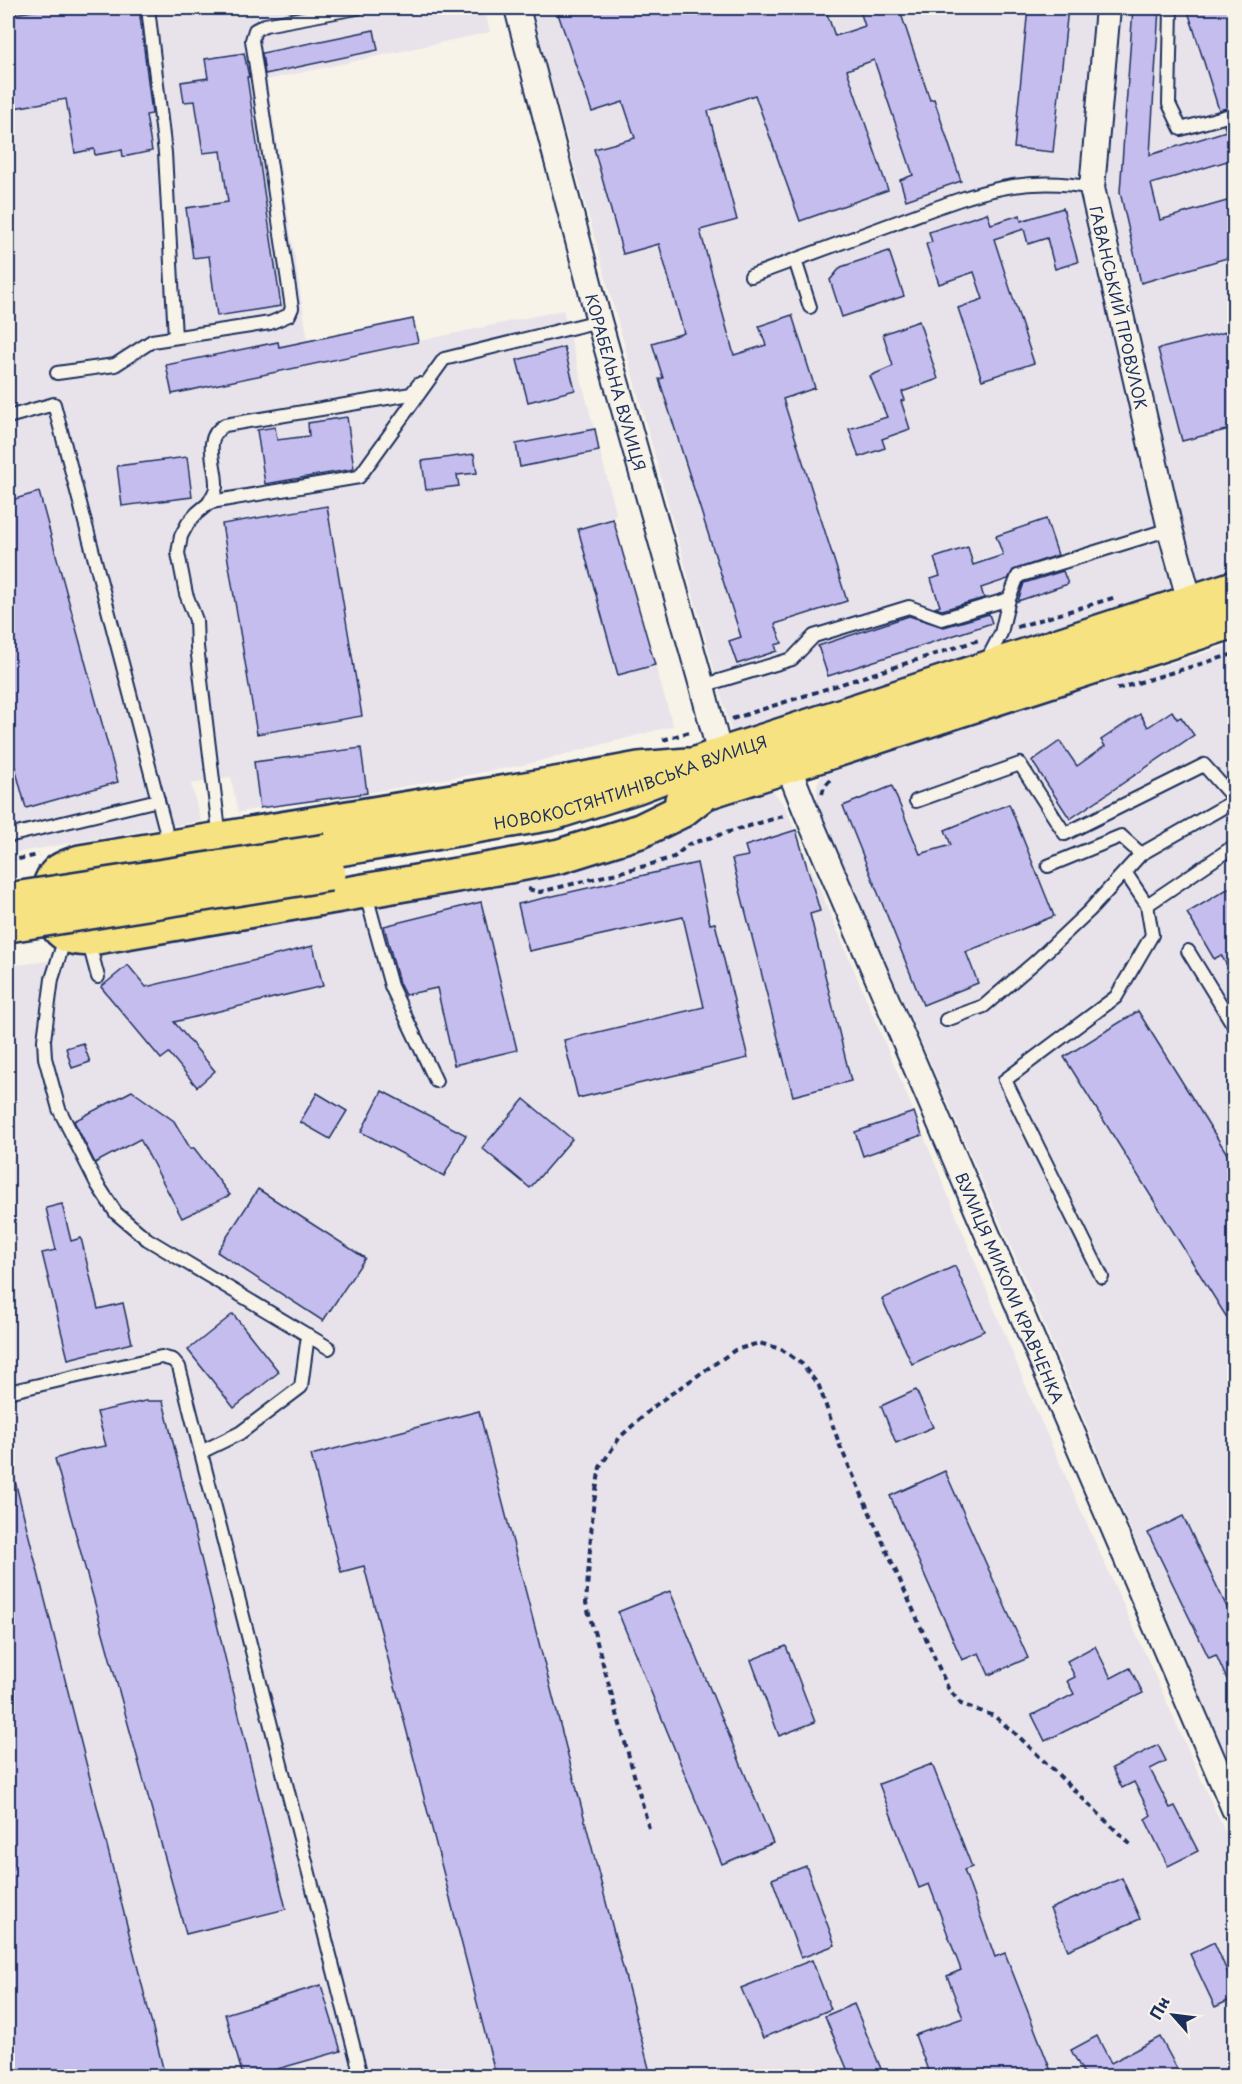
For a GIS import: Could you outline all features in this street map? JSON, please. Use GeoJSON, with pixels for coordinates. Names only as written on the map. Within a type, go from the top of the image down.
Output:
{"type":"FeatureCollection","features":[{"type":"Feature","properties":{"kind":"main road","name":"НОВОКОСТЯНТИНІВСЬКА ВУЛИЦЯ"},"geometry":{"type":"LineString","coordinates":[[696,779],[716,740],[983,669],[1234,588]]}},
{"type":"Feature","properties":{"kind":"main road","name":"НОВОКОСТЯНТИНІВСЬКА ВУЛИЦЯ"},"geometry":{"type":"LineString","coordinates":[[8,924],[328,863],[553,813],[635,787],[788,765],[1232,623]]}},
{"type":"Feature","properties":{"kind":"main road"},"geometry":{"type":"LineString","coordinates":[[639,769],[696,779],[681,811],[640,831],[569,854],[509,866],[79,936],[55,921],[48,895],[50,885],[58,873],[80,862],[639,769]]}},
{"type":"Feature","properties":{"kind":"main road","name":"НОВОКОСТЯНТИНІВСЬКА ВУЛИЦЯ"},"geometry":{"type":"LineString","coordinates":[[8,900],[328,863]]}},
{"type":"Feature","properties":{"kind":"street","name":"КОРАБЕЛЬНА ВУЛИЦЯ"},"geometry":{"type":"LineString","coordinates":[[517,8],[599,321],[716,740]]}},
{"type":"Feature","properties":{"kind":"street","name":"ГАВАНСЬКИЙ ПРОВУЛОК"},"geometry":{"type":"LineString","coordinates":[[1108,8],[1092,188],[1170,529],[1190,602]]}},
{"type":"Feature","properties":{"kind":"street","name":"ВУЛИЦЯ МИКОЛИ КРАВЧЕНКА"},"geometry":{"type":"LineString","coordinates":[[788,765],[1234,1809]]}},
{"type":"Feature","properties":{"kind":"lane"},"geometry":{"type":"LineString","coordinates":[[148,8],[165,153],[175,337]]}},
{"type":"Feature","properties":{"kind":"lane"},"geometry":{"type":"LineString","coordinates":[[57,373],[115,365],[152,341],[270,323],[289,315],[292,308],[252,40],[255,30],[265,26],[357,8]]}},
{"type":"Feature","properties":{"kind":"lane"},"geometry":{"type":"LineString","coordinates":[[1171,8],[1168,104],[1181,129],[1234,114]]}},
{"type":"Feature","properties":{"kind":"lane"},"geometry":{"type":"LineString","coordinates":[[751,276],[985,190],[1031,183],[1067,183],[1092,188]]}},
{"type":"Feature","properties":{"kind":"lane"},"geometry":{"type":"LineString","coordinates":[[795,260],[810,307]]}},
{"type":"Feature","properties":{"kind":"lane"},"geometry":{"type":"LineString","coordinates":[[220,840],[197,647],[196,620],[186,594],[178,553],[181,536],[188,523],[216,492],[217,484],[211,452],[213,437],[221,427],[411,394],[436,360],[599,321]]}},
{"type":"Feature","properties":{"kind":"lane"},"geometry":{"type":"LineString","coordinates":[[208,503],[359,477],[444,359]]}},
{"type":"Feature","properties":{"kind":"lane"},"geometry":{"type":"LineString","coordinates":[[8,417],[54,405],[158,800],[168,848]]}},
{"type":"Feature","properties":{"kind":"lane"},"geometry":{"type":"LineString","coordinates":[[983,669],[1001,633],[1009,599],[1018,576],[1170,529]]}},
{"type":"Feature","properties":{"kind":"lane"},"geometry":{"type":"LineString","coordinates":[[702,687],[792,659],[814,636],[909,607],[942,620],[1009,599]]}},
{"type":"Feature","properties":{"kind":"lane"},"geometry":{"type":"LineString","coordinates":[[916,801],[1020,764],[1065,834],[1204,765],[1234,800],[1141,854],[1089,911],[984,1006],[946,1020]]}},
{"type":"Feature","properties":{"kind":"lane"},"geometry":{"type":"LineString","coordinates":[[8,836],[158,800]]}},
{"type":"Feature","properties":{"kind":"lane"},"geometry":{"type":"LineString","coordinates":[[1048,866],[1120,836],[1141,854]]}},
{"type":"Feature","properties":{"kind":"lane"},"geometry":{"type":"LineString","coordinates":[[1147,905],[1234,846]]}},
{"type":"Feature","properties":{"kind":"lane"},"geometry":{"type":"LineString","coordinates":[[1102,1277],[1005,1080],[1116,997],[1152,935],[1147,905],[1125,872]]}},
{"type":"Feature","properties":{"kind":"lane"},"geometry":{"type":"LineString","coordinates":[[365,890],[391,986],[436,1081]]}},
{"type":"Feature","properties":{"kind":"lane"},"geometry":{"type":"LineString","coordinates":[[98,977],[91,951],[79,936],[52,980],[44,1040],[45,1058],[59,1109],[97,1184],[124,1221],[147,1239],[329,1348]]}},
{"type":"Feature","properties":{"kind":"lane"},"geometry":{"type":"LineString","coordinates":[[1188,951],[1234,1026]]}},
{"type":"Feature","properties":{"kind":"lane"},"geometry":{"type":"LineString","coordinates":[[201,1452],[240,1433],[301,1387],[308,1335]]}},
{"type":"Feature","properties":{"kind":"lane"},"geometry":{"type":"LineString","coordinates":[[8,1392],[168,1357],[179,1367],[361,2076]]}},
{"type":"Feature","properties":{"kind":"path"},"geometry":{"type":"LineString","coordinates":[[716,740],[1001,633],[1123,595]]}},
{"type":"Feature","properties":{"kind":"path"},"geometry":{"type":"LineString","coordinates":[[649,1828],[586,1603],[593,1508],[600,1467],[621,1437],[665,1398],[735,1350],[759,1343],[781,1349],[802,1364],[819,1386],[840,1446],[948,1688],[961,1704],[994,1716],[1016,1734],[1132,1846]]}},
{"type":"Feature","properties":{"kind":"shaded area"},"geometry":{"type":"Polygon","coordinates":[[[8,8],[484,8],[490,32],[267,80],[308,341],[284,370],[563,310],[616,512],[613,519],[673,726],[524,765],[238,813],[231,777],[191,784],[201,821],[8,854],[8,8]]]}},
{"type":"Feature","properties":{"kind":"shaded area"},"geometry":{"type":"Polygon","coordinates":[[[531,8],[1234,8],[1234,570],[731,731],[531,8]]]}},
{"type":"Feature","properties":{"kind":"shaded area"},"geometry":{"type":"Polygon","coordinates":[[[1234,644],[1234,1775],[1026,1281],[817,804],[817,784],[821,776],[833,767],[1234,644]]]}},
{"type":"Feature","properties":{"kind":"shaded area"},"geometry":{"type":"Polygon","coordinates":[[[760,786],[774,792],[785,806],[914,1112],[1032,1401],[1234,1852],[1234,2076],[8,2076],[8,966],[49,961],[501,878],[642,849],[708,817],[717,805],[760,786]]]}},
{"type":"Feature","properties":{"kind":"building"},"geometry":{"type":"Polygon","coordinates":[[[52,8],[139,8],[152,114],[146,115],[152,151],[123,157],[122,150],[95,155],[94,149],[75,153],[66,99],[8,109],[8,15],[52,8]]]}},
{"type":"Feature","properties":{"kind":"building"},"geometry":{"type":"Polygon","coordinates":[[[556,8],[825,8],[835,36],[865,26],[859,8],[899,8],[930,100],[934,99],[961,181],[906,200],[900,180],[913,175],[874,60],[847,70],[888,190],[800,221],[755,95],[708,111],[737,220],[700,230],[734,355],[766,345],[759,326],[792,315],[815,388],[783,399],[847,601],[775,624],[782,643],[775,645],[777,651],[737,664],[729,641],[741,637],[659,379],[663,378],[652,343],[684,333],[659,244],[623,254],[594,149],[635,138],[623,102],[592,112],[556,8]]]}},
{"type":"Feature","properties":{"kind":"building"},"geometry":{"type":"Polygon","coordinates":[[[1028,8],[1068,8],[1053,152],[1014,148],[1028,8]]]}},
{"type":"Feature","properties":{"kind":"building"},"geometry":{"type":"Polygon","coordinates":[[[1133,8],[1159,8],[1150,155],[1226,131],[1224,125],[1234,122],[1234,159],[1151,184],[1160,220],[1234,199],[1234,256],[1141,283],[1120,192],[1133,8]]]}},
{"type":"Feature","properties":{"kind":"building"},"geometry":{"type":"Polygon","coordinates":[[[1187,8],[1234,8],[1234,106],[1219,110],[1187,8]]]}},
{"type":"Feature","properties":{"kind":"building"},"geometry":{"type":"Polygon","coordinates":[[[374,30],[378,50],[265,74],[262,53],[374,30]]]}},
{"type":"Feature","properties":{"kind":"building"},"geometry":{"type":"Polygon","coordinates":[[[244,53],[281,306],[217,316],[209,256],[193,258],[186,208],[228,202],[221,151],[203,153],[195,101],[184,102],[181,82],[208,78],[205,59],[244,53]]]}},
{"type":"Feature","properties":{"kind":"building"},"geometry":{"type":"Polygon","coordinates":[[[1063,208],[1078,262],[1055,269],[1047,238],[1028,244],[1024,229],[994,239],[1034,363],[982,380],[958,308],[983,299],[974,272],[939,284],[926,244],[932,242],[929,232],[987,213],[991,224],[1020,215],[1021,221],[1063,208]]]}},
{"type":"Feature","properties":{"kind":"building"},"geometry":{"type":"Polygon","coordinates":[[[889,251],[904,296],[842,317],[830,280],[841,267],[889,251]]]}},
{"type":"Feature","properties":{"kind":"building"},"geometry":{"type":"Polygon","coordinates":[[[413,319],[418,342],[172,394],[166,365],[278,342],[279,347],[413,319]]]}},
{"type":"Feature","properties":{"kind":"building"},"geometry":{"type":"Polygon","coordinates":[[[919,321],[938,379],[902,392],[905,400],[901,401],[910,429],[882,439],[885,448],[859,457],[849,429],[887,417],[870,376],[893,366],[883,334],[919,321]]]}},
{"type":"Feature","properties":{"kind":"building"},"geometry":{"type":"Polygon","coordinates":[[[1234,330],[1234,428],[1182,441],[1158,349],[1234,330]]]}},
{"type":"Feature","properties":{"kind":"building"},"geometry":{"type":"Polygon","coordinates":[[[564,347],[575,390],[528,402],[517,360],[564,347]]]}},
{"type":"Feature","properties":{"kind":"building"},"geometry":{"type":"Polygon","coordinates":[[[347,417],[354,469],[265,484],[257,430],[275,427],[277,440],[309,436],[308,423],[347,417]]]}},
{"type":"Feature","properties":{"kind":"building"},"geometry":{"type":"Polygon","coordinates":[[[595,429],[599,451],[520,467],[516,444],[595,429]]]}},
{"type":"Feature","properties":{"kind":"building"},"geometry":{"type":"Polygon","coordinates":[[[474,454],[477,473],[457,475],[459,486],[426,490],[422,461],[474,454]]]}},
{"type":"Feature","properties":{"kind":"building"},"geometry":{"type":"Polygon","coordinates":[[[187,457],[192,497],[122,506],[117,466],[187,457]]]}},
{"type":"Feature","properties":{"kind":"building"},"geometry":{"type":"Polygon","coordinates":[[[39,492],[118,782],[26,808],[8,742],[8,501],[39,492]]]}},
{"type":"Feature","properties":{"kind":"building"},"geometry":{"type":"Polygon","coordinates":[[[327,506],[362,716],[257,734],[222,524],[327,506]]]}},
{"type":"Feature","properties":{"kind":"building"},"geometry":{"type":"Polygon","coordinates":[[[613,519],[655,665],[618,675],[578,529],[613,519]]]}},
{"type":"Feature","properties":{"kind":"building"},"geometry":{"type":"Polygon","coordinates":[[[1046,519],[1058,555],[1013,570],[1008,579],[981,588],[984,598],[942,610],[935,608],[940,606],[931,579],[940,576],[934,558],[968,547],[973,565],[1003,555],[996,536],[1046,519]]]}},
{"type":"Feature","properties":{"kind":"building"},"geometry":{"type":"Polygon","coordinates":[[[1063,571],[1068,584],[1018,601],[1024,583],[1063,571]]]}},
{"type":"Feature","properties":{"kind":"building"},"geometry":{"type":"Polygon","coordinates":[[[989,614],[992,623],[828,676],[818,646],[909,616],[944,627],[989,614]]]}},
{"type":"Feature","properties":{"kind":"building"},"geometry":{"type":"Polygon","coordinates":[[[1172,711],[1177,719],[1181,717],[1194,735],[1070,819],[1032,761],[1060,741],[1077,766],[1105,746],[1101,740],[1140,714],[1148,727],[1172,711]]]}},
{"type":"Feature","properties":{"kind":"building"},"geometry":{"type":"Polygon","coordinates":[[[361,748],[367,793],[260,808],[254,762],[361,748]]]}},
{"type":"Feature","properties":{"kind":"building"},"geometry":{"type":"Polygon","coordinates":[[[892,786],[920,854],[951,845],[945,830],[1009,804],[1054,916],[966,952],[978,983],[923,1005],[843,806],[892,786]]]}},
{"type":"Feature","properties":{"kind":"building"},"geometry":{"type":"Polygon","coordinates":[[[796,830],[820,911],[810,914],[851,1081],[793,1096],[732,859],[748,856],[745,846],[796,830]]]}},
{"type":"Feature","properties":{"kind":"building"},"geometry":{"type":"Polygon","coordinates":[[[697,863],[710,924],[715,923],[748,1058],[578,1098],[564,1040],[704,1007],[683,917],[529,951],[518,904],[697,863]]]}},
{"type":"Feature","properties":{"kind":"building"},"geometry":{"type":"Polygon","coordinates":[[[1234,885],[1234,978],[1221,955],[1214,959],[1187,913],[1234,885]]]}},
{"type":"Feature","properties":{"kind":"building"},"geometry":{"type":"Polygon","coordinates":[[[481,902],[517,1050],[454,1065],[437,988],[405,995],[399,983],[384,926],[481,902]]]}},
{"type":"Feature","properties":{"kind":"building"},"geometry":{"type":"Polygon","coordinates":[[[313,946],[323,986],[174,1022],[215,1071],[197,1087],[169,1053],[161,1059],[101,987],[128,965],[146,987],[313,946]]]}},
{"type":"Feature","properties":{"kind":"building"},"geometry":{"type":"Polygon","coordinates":[[[1138,1011],[1234,1165],[1234,1329],[1064,1057],[1138,1011]]]}},
{"type":"Feature","properties":{"kind":"building"},"geometry":{"type":"Polygon","coordinates":[[[83,1043],[90,1062],[72,1068],[66,1048],[83,1043]]]}},
{"type":"Feature","properties":{"kind":"building"},"geometry":{"type":"Polygon","coordinates":[[[132,1091],[174,1121],[190,1148],[194,1148],[230,1195],[182,1218],[140,1139],[95,1163],[74,1121],[132,1091]]]}},
{"type":"Feature","properties":{"kind":"building"},"geometry":{"type":"Polygon","coordinates":[[[382,1091],[466,1135],[444,1176],[361,1132],[382,1091]]]}},
{"type":"Feature","properties":{"kind":"building"},"geometry":{"type":"Polygon","coordinates":[[[317,1093],[347,1111],[330,1139],[300,1122],[317,1093]]]}},
{"type":"Feature","properties":{"kind":"building"},"geometry":{"type":"Polygon","coordinates":[[[524,1099],[572,1139],[530,1188],[482,1148],[524,1099]]]}},
{"type":"Feature","properties":{"kind":"building"},"geometry":{"type":"Polygon","coordinates":[[[914,1112],[922,1135],[863,1156],[855,1132],[914,1112]]]}},
{"type":"Feature","properties":{"kind":"building"},"geometry":{"type":"Polygon","coordinates":[[[258,1189],[365,1258],[323,1321],[217,1252],[258,1189]]]}},
{"type":"Feature","properties":{"kind":"building"},"geometry":{"type":"Polygon","coordinates":[[[62,1204],[71,1241],[81,1238],[98,1309],[123,1303],[132,1343],[68,1359],[42,1253],[56,1250],[46,1208],[62,1204]]]}},
{"type":"Feature","properties":{"kind":"building"},"geometry":{"type":"Polygon","coordinates":[[[955,1266],[984,1331],[912,1364],[882,1299],[955,1266]]]}},
{"type":"Feature","properties":{"kind":"building"},"geometry":{"type":"Polygon","coordinates":[[[233,1314],[279,1372],[234,1408],[188,1350],[233,1314]]]}},
{"type":"Feature","properties":{"kind":"building"},"geometry":{"type":"Polygon","coordinates":[[[916,1390],[933,1427],[896,1443],[881,1406],[916,1390]]]}},
{"type":"Feature","properties":{"kind":"building"},"geometry":{"type":"Polygon","coordinates":[[[145,1401],[163,1401],[286,1909],[186,1934],[55,1459],[82,1450],[106,1446],[97,1412],[145,1401]]]}},
{"type":"Feature","properties":{"kind":"building"},"geometry":{"type":"Polygon","coordinates":[[[479,1411],[651,2076],[496,2076],[364,1566],[341,1572],[311,1455],[479,1411]]]}},
{"type":"Feature","properties":{"kind":"building"},"geometry":{"type":"Polygon","coordinates":[[[945,1471],[1028,1658],[989,1675],[979,1653],[962,1660],[890,1496],[945,1471]]]}},
{"type":"Feature","properties":{"kind":"building"},"geometry":{"type":"Polygon","coordinates":[[[8,1473],[13,1473],[165,2076],[8,2076],[8,1473]]]}},
{"type":"Feature","properties":{"kind":"building"},"geometry":{"type":"Polygon","coordinates":[[[1183,1516],[1234,1622],[1234,1695],[1216,1655],[1209,1658],[1148,1533],[1183,1516]]]}},
{"type":"Feature","properties":{"kind":"building"},"geometry":{"type":"Polygon","coordinates":[[[670,1591],[773,1843],[722,1864],[618,1612],[670,1591]]]}},
{"type":"Feature","properties":{"kind":"building"},"geometry":{"type":"Polygon","coordinates":[[[786,1646],[815,1722],[779,1736],[751,1660],[786,1646]]]}},
{"type":"Feature","properties":{"kind":"building"},"geometry":{"type":"Polygon","coordinates":[[[1095,1646],[1111,1678],[1130,1668],[1143,1693],[1045,1741],[1032,1715],[1074,1694],[1067,1681],[1075,1677],[1067,1661],[1095,1646]]]}},
{"type":"Feature","properties":{"kind":"building"},"geometry":{"type":"Polygon","coordinates":[[[1158,1745],[1166,1761],[1150,1769],[1170,1808],[1175,1806],[1198,1851],[1168,1866],[1145,1819],[1151,1815],[1134,1782],[1122,1788],[1112,1768],[1158,1745]]]}},
{"type":"Feature","properties":{"kind":"building"},"geometry":{"type":"Polygon","coordinates":[[[932,1764],[972,1867],[964,1870],[995,1957],[1005,1953],[1053,2076],[930,2076],[915,2035],[963,2018],[947,1976],[961,1970],[929,1884],[919,1888],[879,1784],[932,1764]]]}},
{"type":"Feature","properties":{"kind":"building"},"geometry":{"type":"Polygon","coordinates":[[[806,1866],[835,1945],[801,1958],[772,1879],[806,1866]]]}},
{"type":"Feature","properties":{"kind":"building"},"geometry":{"type":"Polygon","coordinates":[[[1122,1878],[1140,1919],[1068,1950],[1050,1909],[1122,1878]]]}},
{"type":"Feature","properties":{"kind":"building"},"geometry":{"type":"Polygon","coordinates":[[[1214,1942],[1234,1987],[1234,1998],[1215,2007],[1190,1954],[1214,1942]]]}},
{"type":"Feature","properties":{"kind":"building"},"geometry":{"type":"Polygon","coordinates":[[[812,1960],[831,2009],[763,2038],[741,1988],[812,1960]]]}},
{"type":"Feature","properties":{"kind":"building"},"geometry":{"type":"Polygon","coordinates":[[[321,1985],[341,2051],[253,2076],[243,2076],[225,2014],[321,1985]]]}},
{"type":"Feature","properties":{"kind":"building"},"geometry":{"type":"Polygon","coordinates":[[[854,2004],[884,2076],[850,2076],[825,2016],[854,2004]]]}},
{"type":"Feature","properties":{"kind":"building"},"geometry":{"type":"Polygon","coordinates":[[[1097,2036],[1111,2063],[1160,2037],[1181,2076],[1085,2076],[1071,2050],[1097,2036]]]}}]}
